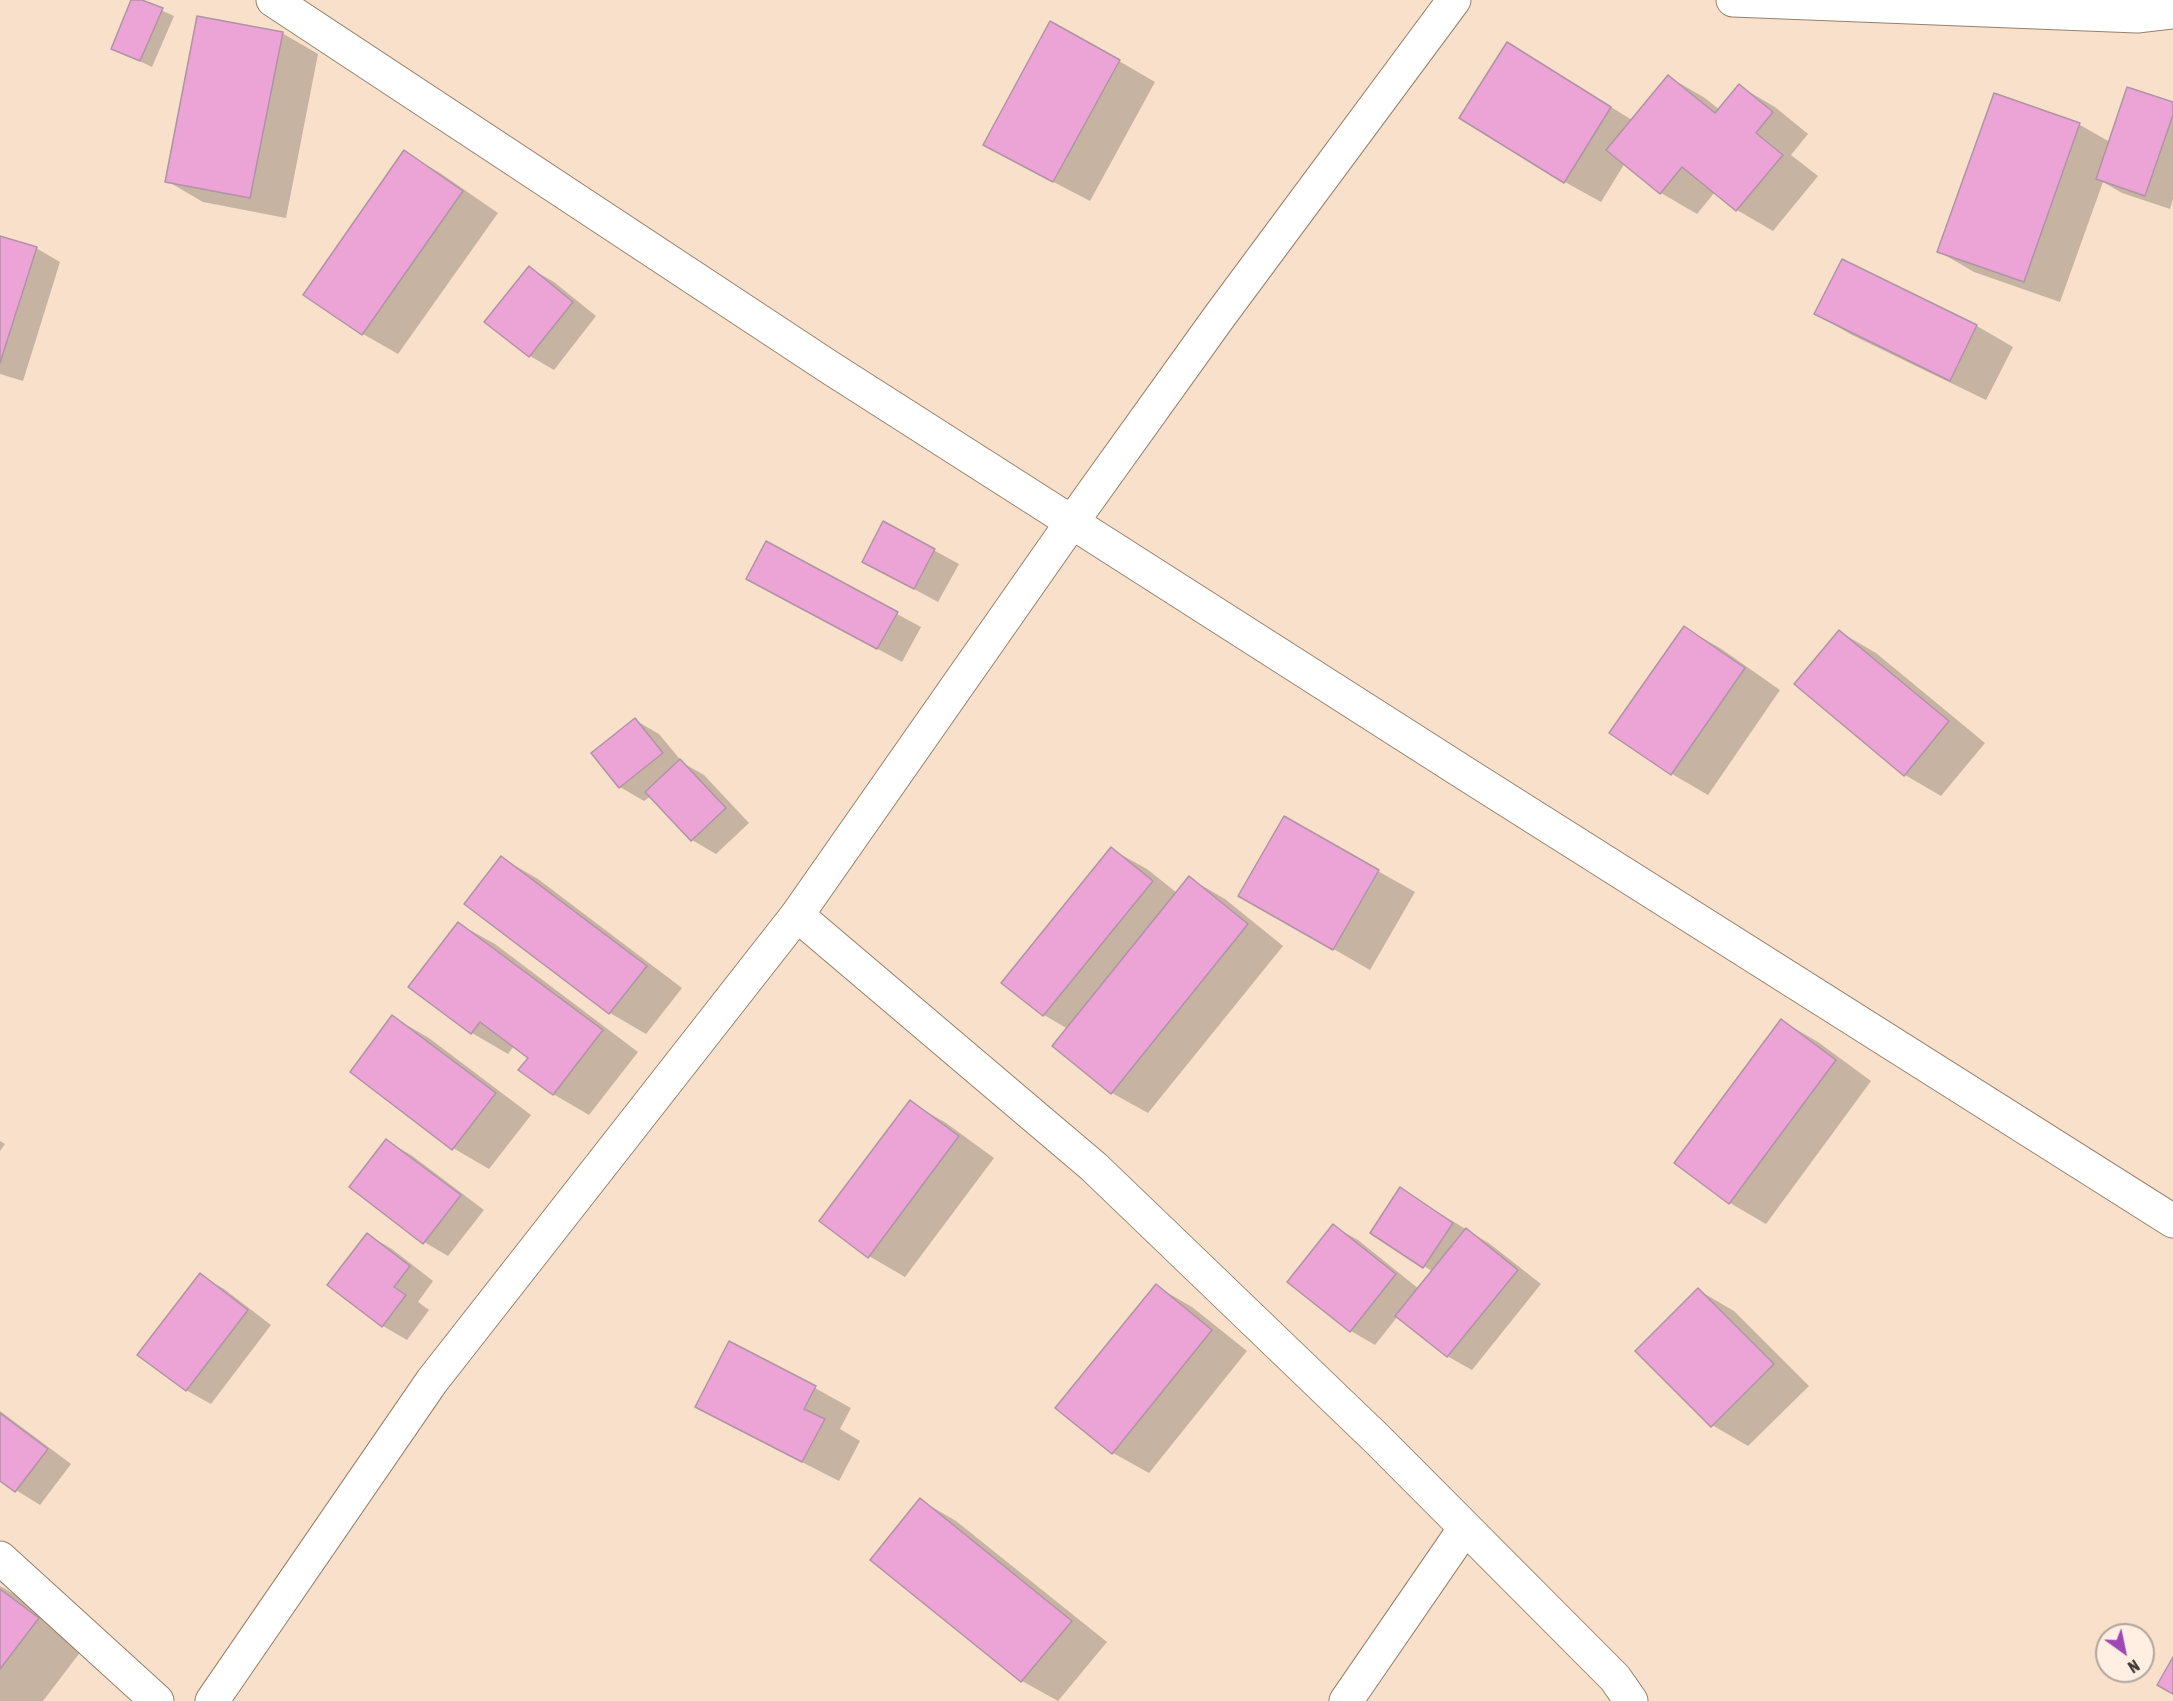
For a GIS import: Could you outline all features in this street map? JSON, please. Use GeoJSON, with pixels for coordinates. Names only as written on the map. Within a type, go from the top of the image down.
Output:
{"type":"FeatureCollection","features":[{"type":"Feature","properties":{"kind":"street"},"geometry":{"type":"LineString","coordinates":[[273,0],[829,367],[2173,1221]]}},
{"type":"Feature","properties":{"kind":"street"},"geometry":{"type":"LineString","coordinates":[[212,1701],[432,1381],[797,915],[1072,522],[1219,317],[1454,0]]}},
{"type":"Feature","properties":{"kind":"street"},"geometry":{"type":"LineString","coordinates":[[1732,0],[1968,5],[2137,16],[2173,12]]}},
{"type":"Feature","properties":{"kind":"street"},"geometry":{"type":"LineString","coordinates":[[797,915],[1094,1167],[1377,1439],[1615,1678],[1631,1701]]}},
{"type":"Feature","properties":{"kind":"street"},"geometry":{"type":"LineString","coordinates":[[1346,1701],[1464,1528]]}},
{"type":"Feature","properties":{"kind":"street"},"geometry":{"type":"LineString","coordinates":[[0,1558],[157,1701]]}},
{"type":"Feature","properties":{"kind":"building"},"geometry":{"type":"Polygon","coordinates":[[[131,0],[142,0],[163,8],[140,61],[111,49],[131,0]]]}},
{"type":"Feature","properties":{"kind":"building"},"geometry":{"type":"Polygon","coordinates":[[[197,16],[283,32],[250,198],[165,182],[197,16]]]}},
{"type":"Feature","properties":{"kind":"building"},"geometry":{"type":"Polygon","coordinates":[[[1050,21],[1120,60],[1053,182],[983,145],[1050,21]]]}},
{"type":"Feature","properties":{"kind":"building"},"geometry":{"type":"Polygon","coordinates":[[[1507,42],[1611,107],[1564,183],[1459,118],[1507,42]]]}},
{"type":"Feature","properties":{"kind":"building"},"geometry":{"type":"Polygon","coordinates":[[[1668,75],[1715,113],[1739,84],[1773,112],[1756,133],[1783,155],[1736,211],[1682,167],[1660,194],[1606,150],[1668,75]]]}},
{"type":"Feature","properties":{"kind":"building"},"geometry":{"type":"Polygon","coordinates":[[[2127,87],[2173,102],[2173,115],[2145,196],[2096,179],[2127,87]]]}},
{"type":"Feature","properties":{"kind":"building"},"geometry":{"type":"Polygon","coordinates":[[[1994,93],[2080,123],[2024,282],[1937,252],[1994,93]]]}},
{"type":"Feature","properties":{"kind":"building"},"geometry":{"type":"Polygon","coordinates":[[[404,150],[463,191],[362,335],[303,295],[404,150]]]}},
{"type":"Feature","properties":{"kind":"building"},"geometry":{"type":"Polygon","coordinates":[[[0,236],[37,247],[0,363],[0,236]]]}},
{"type":"Feature","properties":{"kind":"building"},"geometry":{"type":"Polygon","coordinates":[[[1842,259],[1977,325],[1950,381],[1814,314],[1842,259]]]}},
{"type":"Feature","properties":{"kind":"building"},"geometry":{"type":"Polygon","coordinates":[[[529,266],[573,302],[529,357],[484,322],[529,266]]]}},
{"type":"Feature","properties":{"kind":"building"},"geometry":{"type":"Polygon","coordinates":[[[883,521],[935,549],[914,589],[862,562],[883,521]]]}},
{"type":"Feature","properties":{"kind":"building"},"geometry":{"type":"Polygon","coordinates":[[[766,541],[898,612],[877,649],[746,579],[766,541]]]}},
{"type":"Feature","properties":{"kind":"building"},"geometry":{"type":"Polygon","coordinates":[[[1684,626],[1745,668],[1671,775],[1609,733],[1684,626]]]}},
{"type":"Feature","properties":{"kind":"building"},"geometry":{"type":"Polygon","coordinates":[[[1839,630],[1949,721],[1904,776],[1794,684],[1839,630]]]}},
{"type":"Feature","properties":{"kind":"building"},"geometry":{"type":"Polygon","coordinates":[[[635,718],[663,753],[619,788],[591,753],[635,718]]]}},
{"type":"Feature","properties":{"kind":"building"},"geometry":{"type":"Polygon","coordinates":[[[680,759],[726,808],[691,841],[645,792],[680,759]]]}},
{"type":"Feature","properties":{"kind":"building"},"geometry":{"type":"Polygon","coordinates":[[[1284,816],[1379,870],[1333,950],[1238,896],[1284,816]]]}},
{"type":"Feature","properties":{"kind":"building"},"geometry":{"type":"Polygon","coordinates":[[[1111,847],[1153,881],[1043,1016],[1001,983],[1111,847]]]}},
{"type":"Feature","properties":{"kind":"building"},"geometry":{"type":"Polygon","coordinates":[[[501,856],[647,966],[609,1014],[464,904],[501,856]]]}},
{"type":"Feature","properties":{"kind":"building"},"geometry":{"type":"Polygon","coordinates":[[[1189,876],[1248,924],[1111,1094],[1052,1046],[1189,876]]]}},
{"type":"Feature","properties":{"kind":"building"},"geometry":{"type":"Polygon","coordinates":[[[458,922],[603,1030],[553,1095],[518,1070],[528,1058],[480,1022],[471,1034],[408,987],[458,922]]]}},
{"type":"Feature","properties":{"kind":"building"},"geometry":{"type":"Polygon","coordinates":[[[392,1015],[496,1093],[452,1150],[350,1072],[392,1015]]]}},
{"type":"Feature","properties":{"kind":"building"},"geometry":{"type":"Polygon","coordinates":[[[1781,1019],[1836,1060],[1729,1204],[1674,1163],[1781,1019]]]}},
{"type":"Feature","properties":{"kind":"building"},"geometry":{"type":"Polygon","coordinates":[[[910,1100],[959,1136],[868,1258],[819,1221],[910,1100]]]}},
{"type":"Feature","properties":{"kind":"building"},"geometry":{"type":"Polygon","coordinates":[[[386,1139],[461,1195],[423,1244],[349,1187],[386,1139]]]}},
{"type":"Feature","properties":{"kind":"building"},"geometry":{"type":"Polygon","coordinates":[[[1400,1187],[1453,1223],[1423,1268],[1370,1233],[1400,1187]]]}},
{"type":"Feature","properties":{"kind":"building"},"geometry":{"type":"Polygon","coordinates":[[[1333,1224],[1396,1274],[1350,1332],[1287,1282],[1333,1224]]]}},
{"type":"Feature","properties":{"kind":"building"},"geometry":{"type":"Polygon","coordinates":[[[1466,1228],[1518,1270],[1447,1357],[1395,1316],[1466,1228]]]}},
{"type":"Feature","properties":{"kind":"building"},"geometry":{"type":"Polygon","coordinates":[[[367,1233],[410,1266],[394,1287],[406,1295],[382,1327],[327,1285],[367,1233]]]}},
{"type":"Feature","properties":{"kind":"building"},"geometry":{"type":"Polygon","coordinates":[[[200,1273],[248,1310],[186,1391],[137,1355],[200,1273]]]}},
{"type":"Feature","properties":{"kind":"building"},"geometry":{"type":"Polygon","coordinates":[[[1156,1284],[1212,1330],[1112,1454],[1055,1408],[1156,1284]]]}},
{"type":"Feature","properties":{"kind":"building"},"geometry":{"type":"Polygon","coordinates":[[[1698,1288],[1774,1364],[1711,1427],[1635,1351],[1698,1288]]]}},
{"type":"Feature","properties":{"kind":"building"},"geometry":{"type":"Polygon","coordinates":[[[729,1341],[816,1386],[804,1409],[825,1419],[802,1462],[695,1407],[729,1341]]]}},
{"type":"Feature","properties":{"kind":"building"},"geometry":{"type":"Polygon","coordinates":[[[0,1413],[48,1449],[15,1492],[0,1481],[0,1413]]]}},
{"type":"Feature","properties":{"kind":"building"},"geometry":{"type":"Polygon","coordinates":[[[920,1498],[1072,1621],[1021,1682],[870,1560],[920,1498]]]}},
{"type":"Feature","properties":{"kind":"building"},"geometry":{"type":"Polygon","coordinates":[[[0,1589],[39,1618],[0,1669],[0,1589]]]}},
{"type":"Feature","properties":{"kind":"building"},"geometry":{"type":"Polygon","coordinates":[[[2173,1657],[2173,1694],[2157,1685],[2173,1657]]]}}]}
